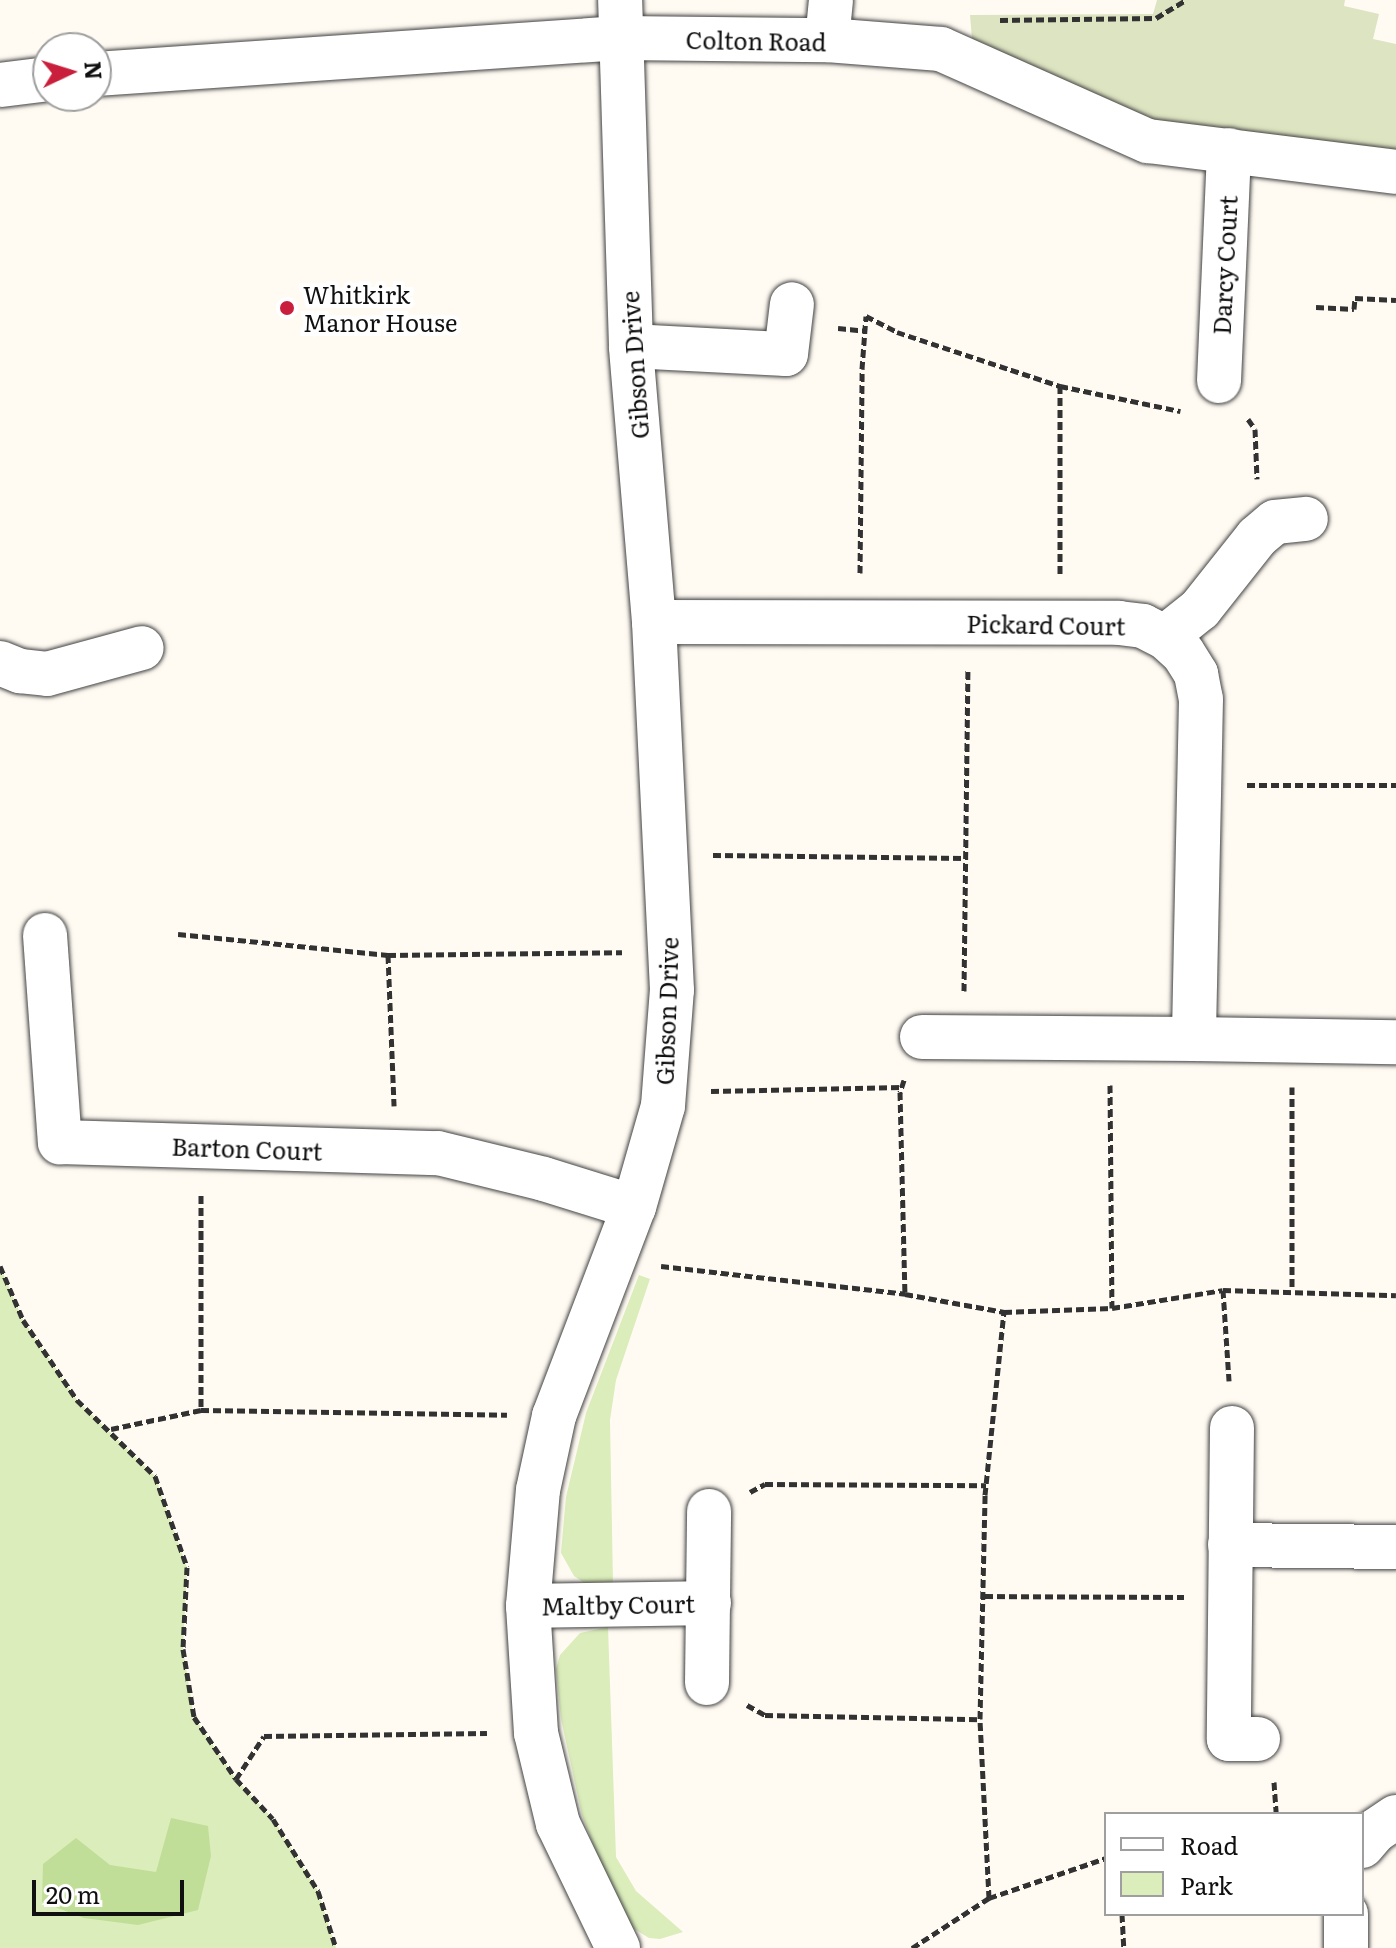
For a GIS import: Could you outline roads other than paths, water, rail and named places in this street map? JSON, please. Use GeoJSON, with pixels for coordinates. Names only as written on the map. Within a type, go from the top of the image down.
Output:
{"type":"FeatureCollection","features":[{"type":"Feature","properties":{"kind":"street","name":"Colton Road"},"geometry":{"type":"LineString","coordinates":[[112,72],[620,19],[829,20],[941,49],[1148,141],[1396,172]]}},
{"type":"Feature","properties":{"kind":"street","name":"Gibson Drive"},"geometry":{"type":"LineString","coordinates":[[618,1948],[558,1824],[536,1733],[528,1606],[538,1490],[554,1416],[634,1207],[664,1093],[672,990],[654,622],[631,346],[620,19]]}},
{"type":"Feature","properties":{"kind":"street"},"geometry":{"type":"LineString","coordinates":[[0,85],[32,81]]}},
{"type":"Feature","properties":{"kind":"street","name":"Darcy Court"},"geometry":{"type":"LineString","coordinates":[[1216,404],[1229,150]]}},
{"type":"Feature","properties":{"kind":"street"},"geometry":{"type":"LineString","coordinates":[[631,346],[786,354],[792,304]]}},
{"type":"Feature","properties":{"kind":"street"},"geometry":{"type":"LineString","coordinates":[[1194,1039],[1201,699],[1196,674],[1183,653],[1165,637],[1200,609],[1257,537],[1290,521]]}},
{"type":"Feature","properties":{"kind":"street","name":"Pickard Court"},"geometry":{"type":"LineString","coordinates":[[654,622],[1060,623],[1143,626],[1165,637]]}},
{"type":"Feature","properties":{"kind":"street"},"geometry":{"type":"LineString","coordinates":[[0,663],[20,671],[47,674],[142,648]]}},
{"type":"Feature","properties":{"kind":"street","name":"Barton Court"},"geometry":{"type":"LineString","coordinates":[[45,935],[60,1142],[438,1153],[544,1179],[634,1207]]}},
{"type":"Feature","properties":{"kind":"street"},"geometry":{"type":"LineString","coordinates":[[943,1036],[1396,1042]]}},
{"type":"Feature","properties":{"kind":"street"},"geometry":{"type":"LineString","coordinates":[[1232,1428],[1229,1739],[1258,1739]]}},
{"type":"Feature","properties":{"kind":"street","name":"Maltby Court"},"geometry":{"type":"LineString","coordinates":[[707,1683],[709,1511]]}},
{"type":"Feature","properties":{"kind":"street"},"geometry":{"type":"LineString","coordinates":[[1230,1545],[1396,1547]]}},
{"type":"Feature","properties":{"kind":"street","name":"Maltby Court"},"geometry":{"type":"LineString","coordinates":[[528,1606],[709,1603]]}},
{"type":"Feature","properties":{"kind":"street"},"geometry":{"type":"LineString","coordinates":[[1364,1844],[1375,1831],[1396,1817]]}},
{"type":"Feature","properties":{"kind":"street"},"geometry":{"type":"LineString","coordinates":[[1346,1916],[1346,1948]]}},
{"type":"Feature","properties":{"kind":"place","name":"Whitkirk Manor House"},"geometry":{"type":"Point","coordinates":[287,308]}}]}
